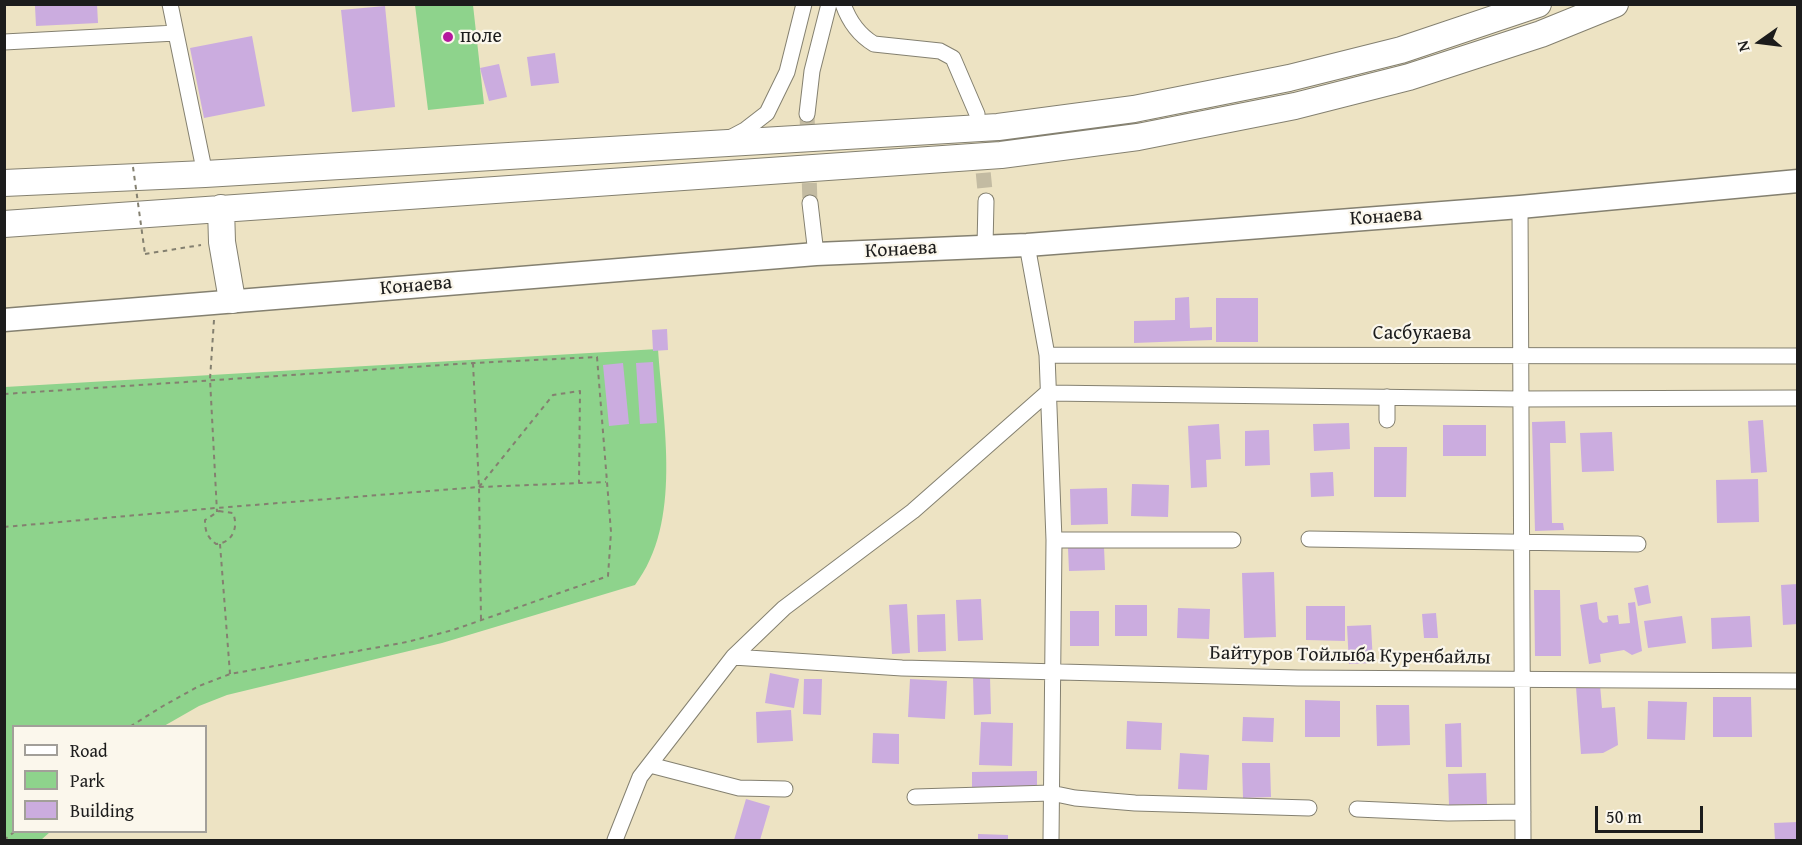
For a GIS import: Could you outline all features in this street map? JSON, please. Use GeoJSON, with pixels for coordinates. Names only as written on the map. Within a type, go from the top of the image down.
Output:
{"type":"FeatureCollection","features":[{"type":"Feature","properties":{"kind":"highway"},"geometry":{"type":"LineString","coordinates":[[4,183],[205,174],[998,127],[1134,109],[1289,78],[1401,50],[1538,4]]}},
{"type":"Feature","properties":{"kind":"highway"},"geometry":{"type":"LineString","coordinates":[[4,224],[1001,154],[1138,137],[1295,106],[1409,77],[1541,34],[1615,4]]}},
{"type":"Feature","properties":{"kind":"highway"},"geometry":{"type":"LineString","coordinates":[[221,208],[224,301]]}},
{"type":"Feature","properties":{"kind":"main road","name":"Конаева"},"geometry":{"type":"LineString","coordinates":[[4,320],[816,254],[1027,245],[1520,207],[1797,181]]}},
{"type":"Feature","properties":{"kind":"street"},"geometry":{"type":"LineString","coordinates":[[170,4],[205,174]]}},
{"type":"Feature","properties":{"kind":"street"},"geometry":{"type":"LineString","coordinates":[[719,144],[745,130],[767,113],[786,72],[804,4]]}},
{"type":"Feature","properties":{"kind":"street"},"geometry":{"type":"LineString","coordinates":[[807,114],[812,71],[829,4]]}},
{"type":"Feature","properties":{"kind":"street"},"geometry":{"type":"LineString","coordinates":[[843,4],[848,18],[865,38],[874,44],[940,51],[953,58],[977,114]]}},
{"type":"Feature","properties":{"kind":"street"},"geometry":{"type":"LineString","coordinates":[[4,42],[176,33]]}},
{"type":"Feature","properties":{"kind":"street"},"geometry":{"type":"LineString","coordinates":[[985,246],[986,201]]}},
{"type":"Feature","properties":{"kind":"street"},"geometry":{"type":"LineString","coordinates":[[810,203],[816,254]]}},
{"type":"Feature","properties":{"kind":"street"},"geometry":{"type":"LineString","coordinates":[[1520,207],[1522,840]]}},
{"type":"Feature","properties":{"kind":"street"},"geometry":{"type":"LineString","coordinates":[[1027,245],[1047,355],[1054,540],[1052,840]]}},
{"type":"Feature","properties":{"kind":"street","name":"Сасбукаева"},"geometry":{"type":"LineString","coordinates":[[1047,355],[1797,356]]}},
{"type":"Feature","properties":{"kind":"street"},"geometry":{"type":"LineString","coordinates":[[615,840],[640,777],[734,657],[784,608],[913,511],[1047,393],[1519,399],[1797,398]]}},
{"type":"Feature","properties":{"kind":"street"},"geometry":{"type":"LineString","coordinates":[[1387,397],[1388,420]]}},
{"type":"Feature","properties":{"kind":"street"},"geometry":{"type":"LineString","coordinates":[[1309,539],[1638,544]]}},
{"type":"Feature","properties":{"kind":"street"},"geometry":{"type":"LineString","coordinates":[[1054,540],[1233,540]]}},
{"type":"Feature","properties":{"kind":"street","name":"Байтуров Тойлыба Куренбайлы"},"geometry":{"type":"LineString","coordinates":[[734,657],[902,668],[1298,678],[1797,681]]}},
{"type":"Feature","properties":{"kind":"street"},"geometry":{"type":"LineString","coordinates":[[650,765],[739,788],[785,789]]}},
{"type":"Feature","properties":{"kind":"street"},"geometry":{"type":"LineString","coordinates":[[915,797],[1051,793],[1075,798],[1135,803],[1308,808]]}},
{"type":"Feature","properties":{"kind":"street"},"geometry":{"type":"LineString","coordinates":[[1357,809],[1458,813],[1522,812]]}},
{"type":"Feature","properties":{"kind":"path"},"geometry":{"type":"LineString","coordinates":[[133,167],[145,254],[222,242]]}},
{"type":"Feature","properties":{"kind":"path"},"geometry":{"type":"LineString","coordinates":[[216,512],[210,379],[224,301]]}},
{"type":"Feature","properties":{"kind":"path"},"geometry":{"type":"LineString","coordinates":[[4,394],[210,379],[597,357],[611,532],[608,576],[482,620],[407,642],[230,675],[199,686],[133,725]]}},
{"type":"Feature","properties":{"kind":"path"},"geometry":{"type":"LineString","coordinates":[[473,363],[482,620]]}},
{"type":"Feature","properties":{"kind":"path"},"geometry":{"type":"LineString","coordinates":[[479,487],[554,395],[580,391],[579,483]]}},
{"type":"Feature","properties":{"kind":"path"},"geometry":{"type":"LineString","coordinates":[[4,527],[479,487],[606,482]]}},
{"type":"Feature","properties":{"kind":"path"},"geometry":{"type":"LineString","coordinates":[[216,512],[233,513],[236,522],[233,535],[224,544],[220,544],[209,539],[205,530],[205,520],[216,512]]}},
{"type":"Feature","properties":{"kind":"path"},"geometry":{"type":"LineString","coordinates":[[220,544],[230,675]]}},
{"type":"Feature","properties":{"kind":"green space","name":"поле"},"geometry":{"type":"Polygon","coordinates":[[[415,5],[473,5],[484,104],[428,110],[415,5]]]}},
{"type":"Feature","properties":{"kind":"green space"},"geometry":{"type":"Polygon","coordinates":[[[658,349],[666,440],[665,502],[660,532],[650,560],[635,585],[442,643],[227,695],[199,706],[166,725],[12,725],[12,833],[49,833],[41,840],[5,840],[5,387],[658,349]]]}},
{"type":"Feature","properties":{"kind":"building"},"geometry":{"type":"Polygon","coordinates":[[[97,4],[98,23],[36,26],[35,6],[97,4]]]}},
{"type":"Feature","properties":{"kind":"building"},"geometry":{"type":"Polygon","coordinates":[[[385,6],[395,107],[352,112],[341,10],[385,6]]]}},
{"type":"Feature","properties":{"kind":"building"},"geometry":{"type":"Polygon","coordinates":[[[252,36],[265,106],[204,118],[190,48],[252,36]]]}},
{"type":"Feature","properties":{"kind":"building"},"geometry":{"type":"Polygon","coordinates":[[[555,53],[559,83],[531,86],[527,57],[555,53]]]}},
{"type":"Feature","properties":{"kind":"building"},"geometry":{"type":"Polygon","coordinates":[[[499,64],[507,97],[489,101],[480,68],[499,64]]]}},
{"type":"Feature","properties":{"kind":"building"},"geometry":{"type":"Polygon","coordinates":[[[1189,297],[1190,328],[1212,327],[1212,340],[1134,343],[1134,321],[1175,320],[1175,298],[1189,297]]]}},
{"type":"Feature","properties":{"kind":"building"},"geometry":{"type":"Polygon","coordinates":[[[1216,298],[1258,298],[1258,342],[1216,342],[1216,298]]]}},
{"type":"Feature","properties":{"kind":"building"},"geometry":{"type":"Polygon","coordinates":[[[667,329],[668,350],[653,351],[652,330],[667,329]]]}},
{"type":"Feature","properties":{"kind":"building"},"geometry":{"type":"Polygon","coordinates":[[[653,362],[657,423],[640,424],[636,363],[653,362]]]}},
{"type":"Feature","properties":{"kind":"building"},"geometry":{"type":"Polygon","coordinates":[[[623,363],[629,424],[609,426],[603,365],[623,363]]]}},
{"type":"Feature","properties":{"kind":"building"},"geometry":{"type":"Polygon","coordinates":[[[1763,420],[1767,472],[1751,473],[1748,421],[1763,420]]]}},
{"type":"Feature","properties":{"kind":"building"},"geometry":{"type":"Polygon","coordinates":[[[1565,421],[1566,443],[1550,443],[1552,523],[1563,523],[1564,530],[1535,531],[1532,422],[1565,421]]]}},
{"type":"Feature","properties":{"kind":"building"},"geometry":{"type":"Polygon","coordinates":[[[1349,423],[1350,449],[1314,451],[1313,424],[1349,423]]]}},
{"type":"Feature","properties":{"kind":"building"},"geometry":{"type":"Polygon","coordinates":[[[1219,424],[1221,459],[1206,460],[1207,487],[1191,488],[1188,426],[1219,424]]]}},
{"type":"Feature","properties":{"kind":"building"},"geometry":{"type":"Polygon","coordinates":[[[1443,425],[1486,425],[1486,456],[1443,456],[1443,425]]]}},
{"type":"Feature","properties":{"kind":"building"},"geometry":{"type":"Polygon","coordinates":[[[1269,430],[1270,465],[1245,466],[1245,431],[1269,430]]]}},
{"type":"Feature","properties":{"kind":"building"},"geometry":{"type":"Polygon","coordinates":[[[1612,432],[1614,471],[1582,472],[1580,433],[1612,432]]]}},
{"type":"Feature","properties":{"kind":"building"},"geometry":{"type":"Polygon","coordinates":[[[1374,447],[1407,447],[1406,497],[1374,497],[1374,447]]]}},
{"type":"Feature","properties":{"kind":"building"},"geometry":{"type":"Polygon","coordinates":[[[1333,472],[1334,496],[1311,497],[1310,473],[1333,472]]]}},
{"type":"Feature","properties":{"kind":"building"},"geometry":{"type":"Polygon","coordinates":[[[1758,479],[1759,522],[1717,523],[1716,480],[1758,479]]]}},
{"type":"Feature","properties":{"kind":"building"},"geometry":{"type":"Polygon","coordinates":[[[1132,484],[1169,485],[1168,517],[1131,516],[1132,484]]]}},
{"type":"Feature","properties":{"kind":"building"},"geometry":{"type":"Polygon","coordinates":[[[1107,488],[1108,524],[1071,525],[1070,489],[1107,488]]]}},
{"type":"Feature","properties":{"kind":"building"},"geometry":{"type":"Polygon","coordinates":[[[1104,547],[1105,570],[1069,571],[1068,548],[1104,547]]]}},
{"type":"Feature","properties":{"kind":"building"},"geometry":{"type":"Polygon","coordinates":[[[1274,572],[1276,637],[1244,638],[1242,573],[1274,572]]]}},
{"type":"Feature","properties":{"kind":"building"},"geometry":{"type":"Polygon","coordinates":[[[1798,584],[1798,624],[1783,625],[1781,585],[1798,584]]]}},
{"type":"Feature","properties":{"kind":"building"},"geometry":{"type":"Polygon","coordinates":[[[1648,585],[1651,603],[1638,606],[1634,588],[1648,585]]]}},
{"type":"Feature","properties":{"kind":"building"},"geometry":{"type":"Polygon","coordinates":[[[1534,590],[1560,590],[1561,656],[1535,656],[1534,590]]]}},
{"type":"Feature","properties":{"kind":"building"},"geometry":{"type":"Polygon","coordinates":[[[981,599],[983,640],[958,641],[956,600],[981,599]]]}},
{"type":"Feature","properties":{"kind":"building"},"geometry":{"type":"Polygon","coordinates":[[[1597,602],[1599,619],[1603,623],[1608,622],[1607,616],[1618,615],[1619,624],[1630,623],[1628,603],[1635,602],[1642,651],[1632,655],[1624,650],[1600,654],[1601,662],[1589,664],[1580,605],[1597,602]]]}},
{"type":"Feature","properties":{"kind":"building"},"geometry":{"type":"Polygon","coordinates":[[[907,604],[910,653],[892,654],[889,605],[907,604]]]}},
{"type":"Feature","properties":{"kind":"building"},"geometry":{"type":"Polygon","coordinates":[[[1115,605],[1147,605],[1147,636],[1115,636],[1115,605]]]}},
{"type":"Feature","properties":{"kind":"building"},"geometry":{"type":"Polygon","coordinates":[[[1306,606],[1345,606],[1345,641],[1306,640],[1306,606]]]}},
{"type":"Feature","properties":{"kind":"building"},"geometry":{"type":"Polygon","coordinates":[[[1178,608],[1210,609],[1209,639],[1177,638],[1178,608]]]}},
{"type":"Feature","properties":{"kind":"building"},"geometry":{"type":"Polygon","coordinates":[[[1070,611],[1099,611],[1099,646],[1070,646],[1070,611]]]}},
{"type":"Feature","properties":{"kind":"building"},"geometry":{"type":"Polygon","coordinates":[[[1436,613],[1438,638],[1424,638],[1422,614],[1436,613]]]}},
{"type":"Feature","properties":{"kind":"building"},"geometry":{"type":"Polygon","coordinates":[[[945,614],[946,651],[918,652],[917,615],[945,614]]]}},
{"type":"Feature","properties":{"kind":"building"},"geometry":{"type":"Polygon","coordinates":[[[1682,616],[1686,643],[1648,648],[1644,621],[1682,616]]]}},
{"type":"Feature","properties":{"kind":"building"},"geometry":{"type":"Polygon","coordinates":[[[1750,616],[1752,647],[1712,649],[1711,618],[1750,616]]]}},
{"type":"Feature","properties":{"kind":"building"},"geometry":{"type":"Polygon","coordinates":[[[1371,625],[1373,663],[1349,664],[1347,626],[1371,625]]]}},
{"type":"Feature","properties":{"kind":"building"},"geometry":{"type":"Polygon","coordinates":[[[770,673],[799,679],[794,708],[765,703],[770,673]]]}},
{"type":"Feature","properties":{"kind":"building"},"geometry":{"type":"Polygon","coordinates":[[[973,677],[990,677],[991,714],[974,715],[973,677]]]}},
{"type":"Feature","properties":{"kind":"building"},"geometry":{"type":"Polygon","coordinates":[[[804,679],[822,679],[821,715],[803,714],[804,679]]]}},
{"type":"Feature","properties":{"kind":"building"},"geometry":{"type":"Polygon","coordinates":[[[910,679],[947,681],[945,719],[908,717],[910,679]]]}},
{"type":"Feature","properties":{"kind":"building"},"geometry":{"type":"Polygon","coordinates":[[[1600,685],[1602,708],[1615,707],[1618,745],[1603,753],[1581,754],[1576,687],[1600,685]]]}},
{"type":"Feature","properties":{"kind":"building"},"geometry":{"type":"Polygon","coordinates":[[[1713,697],[1751,697],[1752,737],[1713,737],[1713,697]]]}},
{"type":"Feature","properties":{"kind":"building"},"geometry":{"type":"Polygon","coordinates":[[[1305,700],[1340,701],[1340,737],[1305,737],[1305,700]]]}},
{"type":"Feature","properties":{"kind":"building"},"geometry":{"type":"Polygon","coordinates":[[[1648,701],[1687,702],[1685,740],[1647,739],[1648,701]]]}},
{"type":"Feature","properties":{"kind":"building"},"geometry":{"type":"Polygon","coordinates":[[[1376,705],[1409,705],[1410,745],[1377,746],[1376,705]]]}},
{"type":"Feature","properties":{"kind":"building"},"geometry":{"type":"Polygon","coordinates":[[[791,710],[793,741],[757,743],[756,712],[791,710]]]}},
{"type":"Feature","properties":{"kind":"building"},"geometry":{"type":"Polygon","coordinates":[[[1243,717],[1274,718],[1273,742],[1242,741],[1243,717]]]}},
{"type":"Feature","properties":{"kind":"building"},"geometry":{"type":"Polygon","coordinates":[[[1127,721],[1162,723],[1161,750],[1126,749],[1127,721]]]}},
{"type":"Feature","properties":{"kind":"building"},"geometry":{"type":"Polygon","coordinates":[[[981,722],[1013,723],[1012,766],[979,765],[981,722]]]}},
{"type":"Feature","properties":{"kind":"building"},"geometry":{"type":"Polygon","coordinates":[[[1461,723],[1462,767],[1446,767],[1445,724],[1461,723]]]}},
{"type":"Feature","properties":{"kind":"building"},"geometry":{"type":"Polygon","coordinates":[[[873,733],[899,734],[899,764],[872,763],[873,733]]]}},
{"type":"Feature","properties":{"kind":"building"},"geometry":{"type":"Polygon","coordinates":[[[1180,753],[1209,755],[1207,790],[1178,789],[1180,753]]]}},
{"type":"Feature","properties":{"kind":"building"},"geometry":{"type":"Polygon","coordinates":[[[1242,763],[1270,763],[1271,797],[1243,798],[1242,763]]]}},
{"type":"Feature","properties":{"kind":"building"},"geometry":{"type":"Polygon","coordinates":[[[1037,771],[1037,787],[972,788],[972,772],[1037,771]]]}},
{"type":"Feature","properties":{"kind":"building"},"geometry":{"type":"Polygon","coordinates":[[[1486,773],[1487,804],[1449,805],[1448,774],[1486,773]]]}},
{"type":"Feature","properties":{"kind":"building"},"geometry":{"type":"Polygon","coordinates":[[[746,799],[770,806],[760,840],[734,840],[746,799]]]}},
{"type":"Feature","properties":{"kind":"building"},"geometry":{"type":"Polygon","coordinates":[[[1798,822],[1798,840],[1775,840],[1774,823],[1798,822]]]}},
{"type":"Feature","properties":{"kind":"building"},"geometry":{"type":"Polygon","coordinates":[[[978,834],[1008,835],[1008,840],[978,840],[978,834]]]}},
{"type":"Feature","properties":{"kind":"tunnel"},"geometry":{"type":"LineString","coordinates":[[807,114],[810,203]]}},
{"type":"Feature","properties":{"kind":"tunnel"},"geometry":{"type":"LineString","coordinates":[[981,150],[986,201]]}},
{"type":"Feature","properties":{"kind":"place","name":"поле"},"geometry":{"type":"Point","coordinates":[448,37]}}]}
